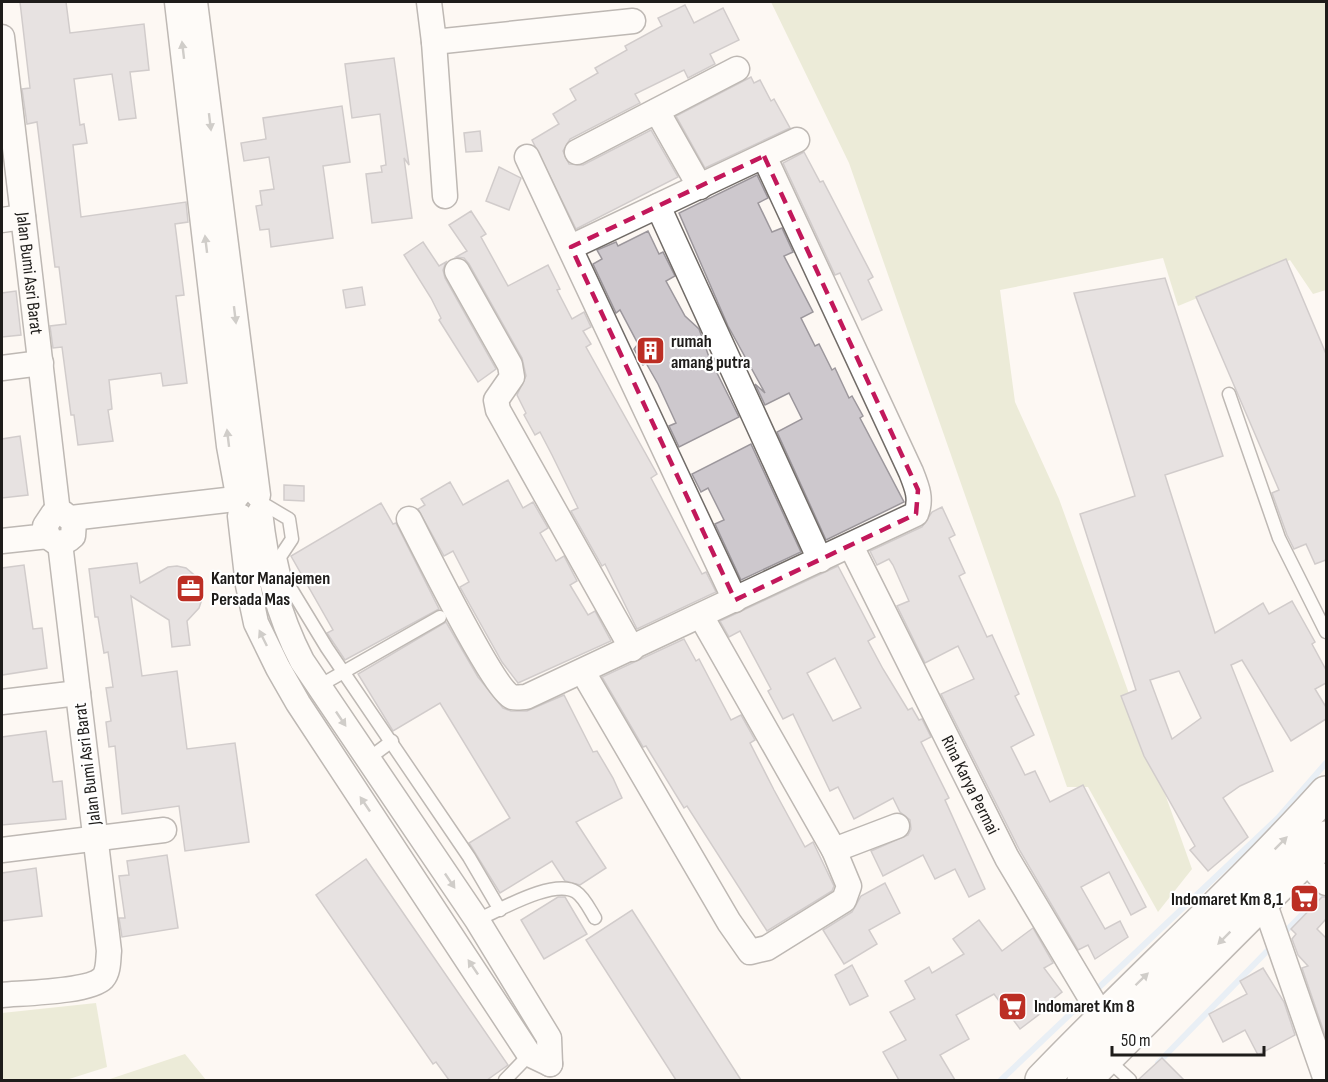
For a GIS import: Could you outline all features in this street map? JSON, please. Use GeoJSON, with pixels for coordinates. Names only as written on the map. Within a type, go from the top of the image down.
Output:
{"type":"FeatureCollection","features":[{"type":"Feature","properties":{"kind":"highway"},"geometry":{"type":"LineString","coordinates":[[1042,1080],[1102,1017],[1286,838],[1326,793]]}},
{"type":"Feature","properties":{"kind":"highway"},"geometry":{"type":"LineString","coordinates":[[1095,1069],[1315,849]]}},
{"type":"Feature","properties":{"kind":"street"},"geometry":{"type":"LineString","coordinates":[[177,2],[229,446],[264,552],[287,634],[319,686],[477,920],[549,1038],[547,1066]]}},
{"type":"Feature","properties":{"kind":"street"},"geometry":{"type":"LineString","coordinates":[[195,2],[247,505],[248,585],[256,623],[298,703],[547,1066]]}},
{"type":"Feature","properties":{"kind":"street"},"geometry":{"type":"LineString","coordinates":[[429,2],[445,196]]}},
{"type":"Feature","properties":{"kind":"street"},"geometry":{"type":"LineString","coordinates":[[434,42],[633,21]]}},
{"type":"Feature","properties":{"kind":"street","name":"Jalan Bumi Asri Barat"},"geometry":{"type":"LineString","coordinates":[[2,37],[12,219],[40,363],[109,951],[107,971],[102,979],[83,986],[2,995]]}},
{"type":"Feature","properties":{"kind":"street"},"geometry":{"type":"LineString","coordinates":[[578,152],[737,69]]}},
{"type":"Feature","properties":{"kind":"street"},"geometry":{"type":"LineString","coordinates":[[657,111],[700,187]]}},
{"type":"Feature","properties":{"kind":"street"},"geometry":{"type":"LineString","coordinates":[[571,247],[797,140]]}},
{"type":"Feature","properties":{"kind":"street"},"geometry":{"type":"LineString","coordinates":[[410,519],[479,650],[503,689],[513,697],[526,697],[916,514],[920,505],[918,490],[764,156]]}},
{"type":"Feature","properties":{"kind":"street"},"geometry":{"type":"LineString","coordinates":[[526,157],[571,247],[659,442],[735,600]]}},
{"type":"Feature","properties":{"kind":"street"},"geometry":{"type":"LineString","coordinates":[[658,206],[820,560]]}},
{"type":"Feature","properties":{"kind":"street"},"geometry":{"type":"LineString","coordinates":[[457,271],[510,365],[512,377],[496,400],[498,410],[632,649]]}},
{"type":"Feature","properties":{"kind":"street"},"geometry":{"type":"LineString","coordinates":[[2,368],[40,363]]}},
{"type":"Feature","properties":{"kind":"street"},"geometry":{"type":"LineString","coordinates":[[2,541],[60,527],[247,505]]}},
{"type":"Feature","properties":{"kind":"street"},"geometry":{"type":"LineString","coordinates":[[2,526],[60,527]]}},
{"type":"Feature","properties":{"kind":"street","name":"Rina Karya Permai"},"geometry":{"type":"LineString","coordinates":[[851,546],[1007,858],[1102,1017]]}},
{"type":"Feature","properties":{"kind":"street"},"geometry":{"type":"LineString","coordinates":[[582,672],[729,922],[750,952],[766,948],[844,900],[849,886],[834,850],[701,616]]}},
{"type":"Feature","properties":{"kind":"street"},"geometry":{"type":"LineString","coordinates":[[2,702],[78,693]]}},
{"type":"Feature","properties":{"kind":"street"},"geometry":{"type":"LineString","coordinates":[[834,850],[897,826]]}},
{"type":"Feature","properties":{"kind":"street"},"geometry":{"type":"LineString","coordinates":[[2,850],[96,841],[164,830]]}},
{"type":"Feature","properties":{"kind":"street"},"geometry":{"type":"LineString","coordinates":[[1315,849],[1326,883]]}},
{"type":"Feature","properties":{"kind":"street"},"geometry":{"type":"LineString","coordinates":[[1263,899],[1326,1080]]}},
{"type":"Feature","properties":{"kind":"lane"},"geometry":{"type":"LineString","coordinates":[[1229,394],[1279,538],[1326,632]]}},
{"type":"Feature","properties":{"kind":"lane"},"geometry":{"type":"LineString","coordinates":[[247,505],[289,519],[292,539],[280,556],[282,573],[343,671],[469,857],[500,910]]}},
{"type":"Feature","properties":{"kind":"lane"},"geometry":{"type":"LineString","coordinates":[[319,686],[440,617]]}},
{"type":"Feature","properties":{"kind":"lane"},"geometry":{"type":"LineString","coordinates":[[368,759],[392,741]]}},
{"type":"Feature","properties":{"kind":"lane"},"geometry":{"type":"LineString","coordinates":[[477,920],[550,889],[566,887],[579,893],[595,918]]}},
{"type":"Feature","properties":{"kind":"lane"},"geometry":{"type":"LineString","coordinates":[[505,1080],[547,1066]]}},
{"type":"Feature","properties":{"kind":"lane"},"geometry":{"type":"LineString","coordinates":[[1095,1069],[1130,1080]]}},
{"type":"Feature","properties":{"kind":"highlighted area"},"geometry":{"type":"Polygon","coordinates":[[[764,156],[911,472],[918,490],[916,514],[735,600],[571,247],[764,156]]]}},
{"type":"Feature","properties":{"kind":"green space"},"geometry":{"type":"Polygon","coordinates":[[[771,2],[1326,2],[1326,290],[1313,294],[1290,260],[1178,306],[1163,258],[1000,290],[1015,402],[1059,499],[1192,869],[1158,912],[1088,787],[1067,787],[849,163],[771,2]]]}},
{"type":"Feature","properties":{"kind":"green space"},"geometry":{"type":"Polygon","coordinates":[[[96,1003],[107,1067],[66,1080],[2,1080],[2,1013],[96,1003]]]}},
{"type":"Feature","properties":{"kind":"green space"},"geometry":{"type":"Polygon","coordinates":[[[185,1054],[206,1080],[107,1080],[185,1054]]]}},
{"type":"Feature","properties":{"kind":"building"},"geometry":{"type":"Polygon","coordinates":[[[20,2],[66,2],[70,33],[144,24],[149,70],[130,72],[136,118],[119,120],[112,74],[74,79],[80,125],[84,124],[87,143],[73,145],[81,217],[186,202],[188,222],[175,224],[184,295],[176,296],[187,383],[163,386],[161,373],[109,380],[112,409],[108,410],[113,441],[78,445],[74,415],[71,415],[62,347],[53,348],[50,326],[66,324],[59,267],[55,267],[37,122],[27,124],[22,89],[30,88],[20,2]]]}},
{"type":"Feature","properties":{"kind":"building"},"geometry":{"type":"Polygon","coordinates":[[[685,5],[694,23],[723,8],[739,40],[710,54],[715,64],[688,78],[684,70],[635,94],[640,103],[570,139],[563,151],[569,164],[583,165],[651,130],[678,177],[576,229],[532,140],[559,124],[553,114],[576,100],[570,89],[598,73],[595,68],[627,50],[625,46],[662,26],[658,18],[685,5]]]}},
{"type":"Feature","properties":{"kind":"building"},"geometry":{"type":"Polygon","coordinates":[[[394,58],[409,165],[404,158],[412,218],[372,223],[366,174],[382,172],[381,166],[386,165],[380,114],[352,118],[345,64],[394,58]]]}},
{"type":"Feature","properties":{"kind":"building"},"geometry":{"type":"Polygon","coordinates":[[[751,77],[754,83],[760,80],[771,101],[774,99],[790,128],[705,168],[676,116],[751,77]]]}},
{"type":"Feature","properties":{"kind":"building"},"geometry":{"type":"Polygon","coordinates":[[[342,106],[350,162],[323,166],[333,238],[271,247],[269,229],[260,230],[256,206],[262,205],[260,191],[274,189],[269,157],[244,161],[241,143],[266,139],[263,118],[342,106]]]}},
{"type":"Feature","properties":{"kind":"building"},"geometry":{"type":"Polygon","coordinates":[[[480,131],[482,151],[466,152],[464,133],[480,131]]]}},
{"type":"Feature","properties":{"kind":"building"},"geometry":{"type":"Polygon","coordinates":[[[804,152],[820,182],[823,181],[873,277],[868,280],[882,310],[862,320],[840,273],[835,275],[783,163],[804,152]]]}},
{"type":"Feature","properties":{"kind":"building"},"geometry":{"type":"Polygon","coordinates":[[[499,167],[521,178],[509,210],[486,201],[499,167]]]}},
{"type":"Feature","properties":{"kind":"building"},"geometry":{"type":"Polygon","coordinates":[[[757,175],[768,198],[758,203],[772,232],[782,228],[793,252],[784,256],[813,312],[801,318],[815,346],[819,344],[832,370],[835,368],[849,398],[852,396],[863,416],[860,418],[904,502],[826,540],[777,432],[802,419],[789,393],[765,405],[755,384],[765,393],[728,326],[679,213],[757,175]]]}},
{"type":"Feature","properties":{"kind":"building"},"geometry":{"type":"Polygon","coordinates":[[[471,211],[486,234],[481,237],[508,286],[548,265],[560,289],[557,290],[572,319],[584,312],[591,327],[583,331],[591,344],[586,347],[657,474],[651,478],[702,574],[706,572],[716,592],[637,629],[605,564],[602,566],[571,511],[578,508],[540,432],[535,435],[524,415],[526,413],[517,395],[526,376],[522,358],[469,264],[464,258],[456,257],[467,251],[449,225],[471,211]]]}},
{"type":"Feature","properties":{"kind":"building"},"geometry":{"type":"Polygon","coordinates":[[[648,231],[659,254],[663,252],[675,276],[666,281],[685,316],[699,329],[709,357],[739,417],[679,447],[669,426],[676,423],[658,384],[646,363],[643,365],[634,349],[638,344],[620,310],[616,313],[593,264],[602,259],[597,250],[616,242],[618,246],[648,231]]]}},
{"type":"Feature","properties":{"kind":"building"},"geometry":{"type":"Polygon","coordinates":[[[423,242],[439,266],[446,262],[443,270],[445,278],[496,369],[478,382],[439,320],[441,318],[431,298],[404,255],[423,242]]]}},
{"type":"Feature","properties":{"kind":"building"},"geometry":{"type":"Polygon","coordinates":[[[1286,259],[1326,354],[1326,560],[1315,564],[1306,544],[1294,549],[1287,535],[1272,493],[1279,490],[1196,297],[1286,259]]]}},
{"type":"Feature","properties":{"kind":"building"},"geometry":{"type":"Polygon","coordinates":[[[1165,278],[1223,456],[1165,475],[1215,633],[1263,603],[1269,614],[1292,601],[1315,642],[1312,644],[1326,670],[1326,683],[1315,689],[1326,707],[1326,719],[1291,741],[1242,660],[1231,665],[1273,771],[1240,786],[1223,798],[1248,837],[1208,871],[1190,850],[1195,846],[1144,756],[1121,696],[1136,690],[1080,514],[1135,496],[1074,293],[1165,278]],[[1179,671],[1150,680],[1172,739],[1201,718],[1179,671]]]}},
{"type":"Feature","properties":{"kind":"building"},"geometry":{"type":"Polygon","coordinates":[[[362,287],[365,305],[346,308],[343,290],[362,287]]]}},
{"type":"Feature","properties":{"kind":"building"},"geometry":{"type":"Polygon","coordinates":[[[16,291],[21,335],[2,337],[2,293],[16,291]]]}},
{"type":"Feature","properties":{"kind":"building"},"geometry":{"type":"Polygon","coordinates":[[[20,436],[28,495],[2,498],[2,439],[20,436]]]}},
{"type":"Feature","properties":{"kind":"building"},"geometry":{"type":"Polygon","coordinates":[[[751,444],[801,552],[741,580],[715,524],[724,520],[708,488],[701,492],[692,474],[751,444]]]}},
{"type":"Feature","properties":{"kind":"building"},"geometry":{"type":"Polygon","coordinates":[[[508,480],[523,508],[533,502],[548,528],[540,533],[556,561],[564,556],[577,581],[570,585],[588,615],[595,611],[611,641],[518,683],[502,662],[460,587],[469,582],[453,551],[444,556],[418,509],[425,505],[421,499],[450,482],[463,505],[508,480]]]}},
{"type":"Feature","properties":{"kind":"building"},"geometry":{"type":"Polygon","coordinates":[[[284,485],[304,486],[304,501],[284,500],[284,485]]]}},
{"type":"Feature","properties":{"kind":"building"},"geometry":{"type":"Polygon","coordinates":[[[381,503],[393,524],[396,523],[439,609],[345,660],[327,633],[333,630],[291,556],[381,503]]]}},
{"type":"Feature","properties":{"kind":"building"},"geometry":{"type":"Polygon","coordinates":[[[942,507],[955,535],[949,538],[965,573],[959,576],[987,637],[992,635],[1019,694],[1015,696],[1034,735],[1011,747],[1025,775],[1035,771],[1050,802],[1083,785],[1146,907],[1131,915],[1109,872],[1081,887],[1105,929],[1120,921],[1128,937],[1095,959],[1088,945],[1078,950],[1020,851],[941,694],[974,679],[958,646],[925,663],[897,606],[909,601],[893,565],[889,559],[877,565],[870,551],[922,527],[932,512],[942,507]]]}},
{"type":"Feature","properties":{"kind":"building"},"geometry":{"type":"Polygon","coordinates":[[[137,563],[140,583],[168,567],[177,566],[186,568],[200,580],[202,599],[199,608],[187,621],[190,645],[172,647],[169,620],[131,596],[142,676],[177,671],[187,749],[235,743],[249,842],[185,851],[179,806],[122,814],[115,746],[109,747],[106,722],[111,721],[106,688],[113,687],[108,652],[104,653],[98,617],[95,617],[89,569],[137,563]]]}},
{"type":"Feature","properties":{"kind":"building"},"geometry":{"type":"Polygon","coordinates":[[[24,565],[33,629],[42,628],[47,668],[2,675],[2,568],[24,565]]]}},
{"type":"Feature","properties":{"kind":"building"},"geometry":{"type":"Polygon","coordinates":[[[838,566],[875,637],[868,641],[883,669],[908,710],[912,708],[919,720],[922,719],[931,737],[921,742],[949,798],[945,800],[985,889],[969,897],[955,869],[935,879],[923,855],[883,876],[871,851],[908,835],[911,829],[910,820],[900,812],[893,798],[854,819],[838,787],[830,791],[793,714],[783,719],[768,691],[771,689],[740,631],[729,637],[720,621],[838,566]],[[835,658],[807,673],[833,721],[861,708],[835,658]]]}},
{"type":"Feature","properties":{"kind":"building"},"geometry":{"type":"Polygon","coordinates":[[[446,622],[478,677],[503,708],[511,711],[527,711],[564,695],[593,752],[597,751],[613,778],[622,798],[576,822],[606,868],[580,885],[565,881],[552,861],[500,893],[469,843],[510,818],[440,703],[393,731],[358,674],[446,622]]]}},
{"type":"Feature","properties":{"kind":"building"},"geometry":{"type":"Polygon","coordinates":[[[684,639],[696,661],[699,659],[731,720],[741,715],[755,740],[750,743],[805,847],[813,842],[834,886],[832,891],[767,931],[687,806],[684,808],[646,746],[643,747],[602,677],[684,639]]]}},
{"type":"Feature","properties":{"kind":"building"},"geometry":{"type":"Polygon","coordinates":[[[46,731],[53,782],[62,781],[66,819],[2,825],[2,737],[46,731]]]}},
{"type":"Feature","properties":{"kind":"building"},"geometry":{"type":"Polygon","coordinates":[[[167,855],[178,928],[122,937],[119,918],[125,918],[119,876],[129,875],[127,861],[167,855]]]}},
{"type":"Feature","properties":{"kind":"building"},"geometry":{"type":"Polygon","coordinates":[[[366,859],[508,1065],[487,1080],[449,1080],[436,1062],[433,1064],[316,895],[366,859]]]}},
{"type":"Feature","properties":{"kind":"building"},"geometry":{"type":"Polygon","coordinates":[[[36,868],[42,916],[2,921],[2,873],[36,868]]]}},
{"type":"Feature","properties":{"kind":"building"},"geometry":{"type":"Polygon","coordinates":[[[885,883],[900,913],[869,930],[877,944],[844,964],[823,930],[852,912],[861,896],[885,883]]]}},
{"type":"Feature","properties":{"kind":"building"},"geometry":{"type":"Polygon","coordinates":[[[558,897],[565,897],[587,934],[544,959],[521,920],[558,897]]]}},
{"type":"Feature","properties":{"kind":"building"},"geometry":{"type":"Polygon","coordinates":[[[1322,897],[1326,897],[1326,919],[1317,929],[1326,938],[1326,1038],[1302,968],[1308,966],[1298,955],[1292,939],[1296,934],[1291,929],[1322,897]]]}},
{"type":"Feature","properties":{"kind":"building"},"geometry":{"type":"Polygon","coordinates":[[[632,910],[741,1080],[676,1080],[586,940],[632,910]]]}},
{"type":"Feature","properties":{"kind":"building"},"geometry":{"type":"Polygon","coordinates":[[[979,920],[1002,951],[1033,928],[1053,963],[1044,968],[1062,992],[1043,1007],[1045,1010],[1020,1029],[994,994],[956,1015],[969,1039],[940,1055],[955,1080],[899,1080],[883,1052],[906,1040],[890,1012],[915,999],[905,981],[929,967],[932,973],[964,954],[953,939],[979,920]]]}},
{"type":"Feature","properties":{"kind":"building"},"geometry":{"type":"Polygon","coordinates":[[[852,965],[868,996],[850,1005],[835,975],[852,965]]]}},
{"type":"Feature","properties":{"kind":"building"},"geometry":{"type":"Polygon","coordinates":[[[1263,968],[1284,1002],[1295,1035],[1258,1055],[1245,1030],[1223,1042],[1209,1014],[1247,994],[1240,981],[1263,968]]]}},
{"type":"Feature","properties":{"kind":"building"},"geometry":{"type":"Polygon","coordinates":[[[1162,1058],[1184,1080],[1138,1080],[1162,1058]]]}},
{"type":"Feature","properties":{"kind":"waterway"},"geometry":{"type":"LineString","coordinates":[[1093,993],[1278,818],[1326,763]]}},
{"type":"Feature","properties":{"kind":"waterway"},"geometry":{"type":"LineString","coordinates":[[1281,936],[1326,890]]}},
{"type":"Feature","properties":{"kind":"waterway"},"geometry":{"type":"LineString","coordinates":[[1158,1063],[1272,946]]}},
{"type":"Feature","properties":{"kind":"waterway"},"geometry":{"type":"LineString","coordinates":[[1001,1080],[1085,1000]]}},
{"type":"Feature","properties":{"kind":"place","name":"rumah amang putra"},"geometry":{"type":"Point","coordinates":[650,351]}},
{"type":"Feature","properties":{"kind":"place","name":"Kantor Manajemen Persada Mas"},"geometry":{"type":"Point","coordinates":[190,588]}},
{"type":"Feature","properties":{"kind":"place","name":"Indomaret Km 8,1"},"geometry":{"type":"Point","coordinates":[1304,899]}},
{"type":"Feature","properties":{"kind":"place","name":"Indomaret Km 8"},"geometry":{"type":"Point","coordinates":[1013,1006]}}]}
